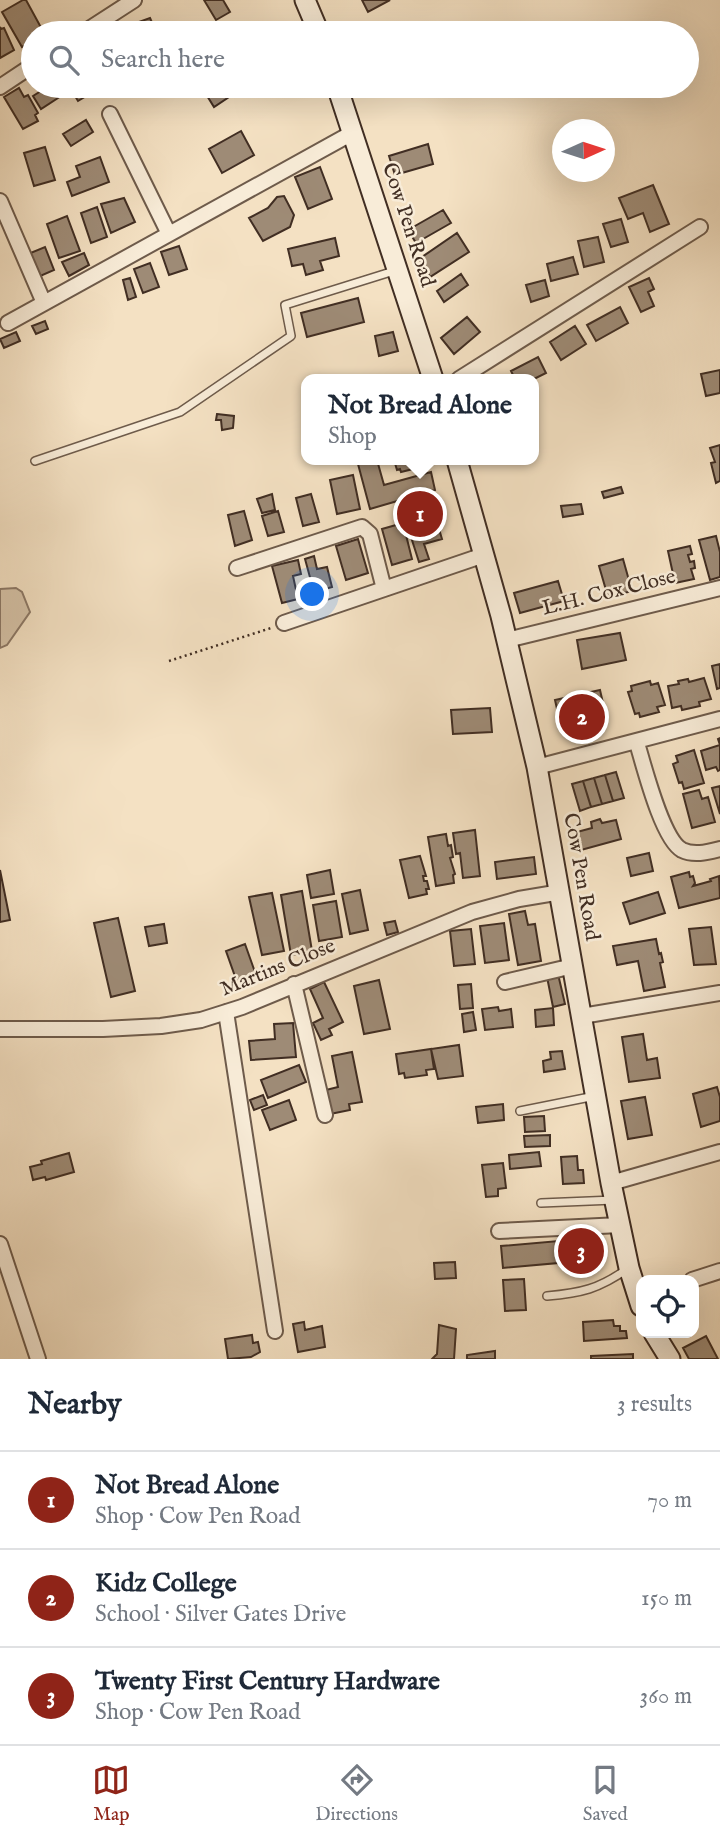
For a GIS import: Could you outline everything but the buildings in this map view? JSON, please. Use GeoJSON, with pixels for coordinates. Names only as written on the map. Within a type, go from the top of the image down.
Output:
{"type":"FeatureCollection","features":[{"type":"Feature","properties":{"kind":"main road"},"geometry":{"type":"LineString","coordinates":[[305,0],[314,21]]}},
{"type":"Feature","properties":{"kind":"main road","name":"Cow Pen Road"},"geometry":{"type":"LineString","coordinates":[[341,98],[431,374]]}},
{"type":"Feature","properties":{"kind":"main road","name":"Cow Pen Road"},"geometry":{"type":"LineString","coordinates":[[458,465],[507,640],[537,768],[613,1191],[629,1268],[636,1288]]}},
{"type":"Feature","properties":{"kind":"main road"},"geometry":{"type":"LineString","coordinates":[[657,1338],[670,1359]]}},
{"type":"Feature","properties":{"kind":"street"},"geometry":{"type":"LineString","coordinates":[[102,21],[134,0]]}},
{"type":"Feature","properties":{"kind":"street"},"geometry":{"type":"LineString","coordinates":[[0,87],[21,73]]}},
{"type":"Feature","properties":{"kind":"street"},"geometry":{"type":"LineString","coordinates":[[110,114],[169,234]]}},
{"type":"Feature","properties":{"kind":"street"},"geometry":{"type":"LineString","coordinates":[[8,323],[354,132]]}},
{"type":"Feature","properties":{"kind":"street"},"geometry":{"type":"LineString","coordinates":[[0,201],[44,303]]}},
{"type":"Feature","properties":{"kind":"street"},"geometry":{"type":"LineString","coordinates":[[467,374],[700,227]]}},
{"type":"Feature","properties":{"kind":"street"},"geometry":{"type":"LineString","coordinates":[[237,568],[362,527],[370,534],[384,589]]}},
{"type":"Feature","properties":{"kind":"street"},"geometry":{"type":"LineString","coordinates":[[284,623],[484,555]]}},
{"type":"Feature","properties":{"kind":"street","name":"L.H. Cox Close"},"geometry":{"type":"LineString","coordinates":[[507,640],[720,588]]}},
{"type":"Feature","properties":{"kind":"street"},"geometry":{"type":"LineString","coordinates":[[537,768],[720,719]]}},
{"type":"Feature","properties":{"kind":"street"},"geometry":{"type":"LineString","coordinates":[[637,743],[672,842],[687,852],[703,853],[720,849]]}},
{"type":"Feature","properties":{"kind":"street","name":"Martins Close"},"geometry":{"type":"LineString","coordinates":[[0,1029],[103,1029],[201,1020],[472,912],[561,892]]}},
{"type":"Feature","properties":{"kind":"street"},"geometry":{"type":"LineString","coordinates":[[505,982],[573,966]]}},
{"type":"Feature","properties":{"kind":"street"},"geometry":{"type":"LineString","coordinates":[[294,984],[324,1115]]}},
{"type":"Feature","properties":{"kind":"street"},"geometry":{"type":"LineString","coordinates":[[582,1016],[720,993]]}},
{"type":"Feature","properties":{"kind":"street"},"geometry":{"type":"LineString","coordinates":[[226,1012],[275,1331]]}},
{"type":"Feature","properties":{"kind":"street"},"geometry":{"type":"LineString","coordinates":[[613,1191],[720,1152]]}},
{"type":"Feature","properties":{"kind":"street"},"geometry":{"type":"LineString","coordinates":[[499,1231],[620,1225]]}},
{"type":"Feature","properties":{"kind":"street"},"geometry":{"type":"LineString","coordinates":[[0,1244],[38,1359]]}},
{"type":"Feature","properties":{"kind":"street"},"geometry":{"type":"LineString","coordinates":[[699,1278],[720,1271]]}},
{"type":"Feature","properties":{"kind":"lane"},"geometry":{"type":"LineString","coordinates":[[35,461],[180,412],[291,336],[285,305],[398,270]]}},
{"type":"Feature","properties":{"kind":"lane"},"geometry":{"type":"LineString","coordinates":[[520,1111],[596,1096]]}},
{"type":"Feature","properties":{"kind":"lane"},"geometry":{"type":"LineString","coordinates":[[541,1203],[613,1191]]}},
{"type":"Feature","properties":{"kind":"lane"},"geometry":{"type":"LineString","coordinates":[[547,1296],[590,1290],[604,1285],[629,1268]]}},
{"type":"Feature","properties":{"kind":"path"},"geometry":{"type":"LineString","coordinates":[[169,661],[284,623]]}},
{"type":"Feature","properties":{"kind":"shaded area"},"geometry":{"type":"Polygon","coordinates":[[[16,588],[22,592],[30,612],[7,645],[0,648],[0,589],[16,588]]]}},
{"type":"Feature","properties":{"kind":"place","name":"Not Bread Alone"},"geometry":{"type":"Point","coordinates":[420,514]}},
{"type":"Feature","properties":{"kind":"place","name":"Kidz College"},"geometry":{"type":"Point","coordinates":[582,717]}},
{"type":"Feature","properties":{"kind":"place","name":"Twenty First Century Hardware"},"geometry":{"type":"Point","coordinates":[581,1251]}}]}
